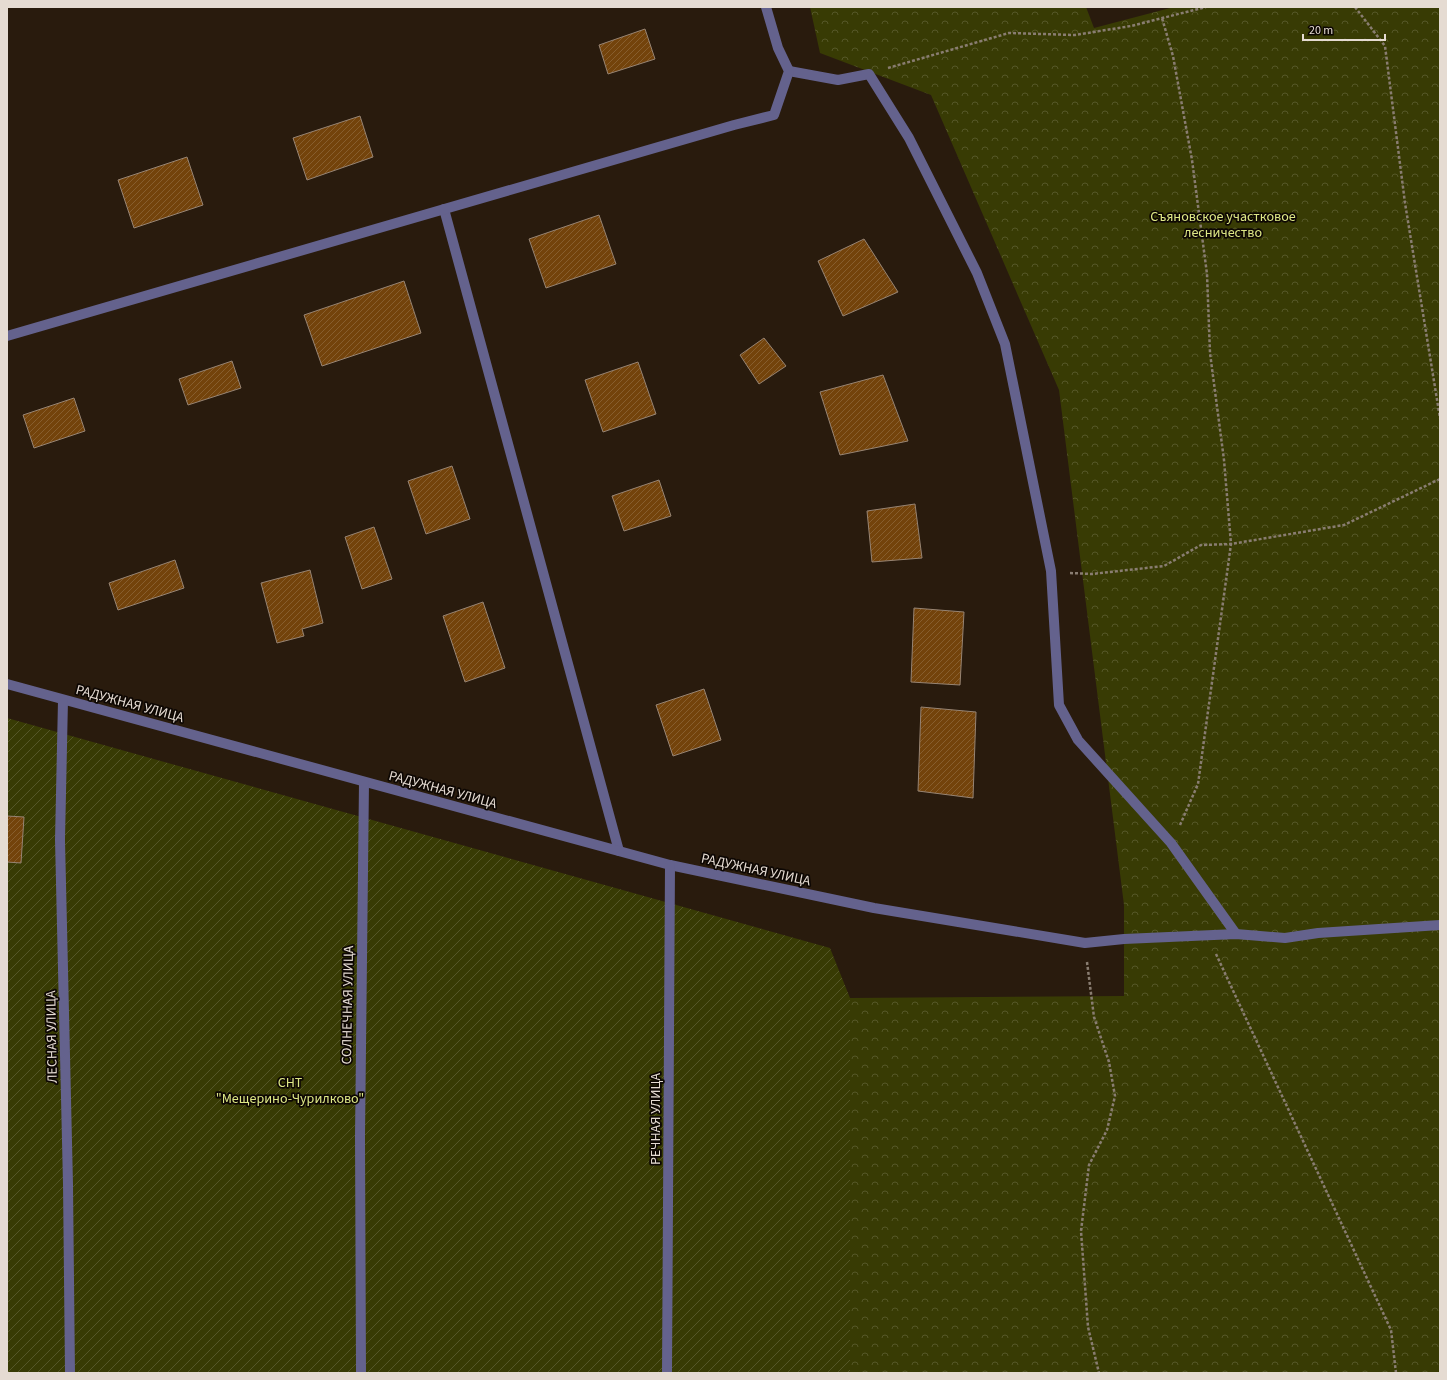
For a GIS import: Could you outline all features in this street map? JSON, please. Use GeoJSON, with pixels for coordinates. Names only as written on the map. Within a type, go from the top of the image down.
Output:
{"type":"FeatureCollection","features":[{"type":"Feature","properties":{"kind":"street"},"geometry":{"type":"LineString","coordinates":[[7,336],[734,125],[774,115],[789,71],[778,48],[766,7]]}},
{"type":"Feature","properties":{"kind":"street"},"geometry":{"type":"LineString","coordinates":[[789,71],[838,80],[869,74],[909,138],[977,273],[1005,344],[1052,571],[1059,705],[1078,740],[1171,843],[1236,934]]}},
{"type":"Feature","properties":{"kind":"street"},"geometry":{"type":"LineString","coordinates":[[444,209],[619,851]]}},
{"type":"Feature","properties":{"kind":"street","name":"РАДУЖНАЯ УЛИЦА"},"geometry":{"type":"LineString","coordinates":[[7,684],[670,865],[874,908],[1085,943],[1124,939],[1236,934],[1285,938],[1318,933],[1440,925]]}},
{"type":"Feature","properties":{"kind":"street","name":"ЛЕСНАЯ УЛИЦА"},"geometry":{"type":"LineString","coordinates":[[63,700],[60,840],[68,1176],[70,1373]]}},
{"type":"Feature","properties":{"kind":"street","name":"СОЛНЕЧНАЯ УЛИЦА"},"geometry":{"type":"LineString","coordinates":[[361,1373],[360,1128],[364,782]]}},
{"type":"Feature","properties":{"kind":"street","name":"РЕЧНАЯ УЛИЦА"},"geometry":{"type":"LineString","coordinates":[[667,1373],[670,865]]}},
{"type":"Feature","properties":{"kind":"path"},"geometry":{"type":"LineString","coordinates":[[869,74],[1009,33],[1075,35],[1131,26],[1206,7]]}},
{"type":"Feature","properties":{"kind":"path"},"geometry":{"type":"LineString","coordinates":[[1355,7],[1385,46],[1405,203],[1440,418]]}},
{"type":"Feature","properties":{"kind":"path"},"geometry":{"type":"LineString","coordinates":[[1162,18],[1173,56],[1194,175],[1207,274],[1210,353],[1224,460],[1231,544],[1198,784],[1171,843]]}},
{"type":"Feature","properties":{"kind":"path"},"geometry":{"type":"LineString","coordinates":[[1052,571],[1092,574],[1164,566],[1201,545],[1231,544],[1344,525],[1440,479]]}},
{"type":"Feature","properties":{"kind":"path"},"geometry":{"type":"LineString","coordinates":[[1207,936],[1391,1330],[1396,1373]]}},
{"type":"Feature","properties":{"kind":"path"},"geometry":{"type":"LineString","coordinates":[[1085,943],[1094,1017],[1109,1062],[1115,1096],[1107,1130],[1089,1165],[1081,1231],[1088,1327],[1099,1373]]}},
{"type":"Feature","properties":{"kind":"green space","name":"Съяновское участковое лесничество"},"geometry":{"type":"Polygon","coordinates":[[[810,7],[1086,7],[1094,28],[1174,7],[1440,7],[1440,1373],[850,1373],[850,998],[1124,996],[1124,905],[1059,390],[931,95],[820,53],[810,7]]]}},
{"type":"Feature","properties":{"kind":"green space","name":"СНТ \"Мещерино-Чурилково\""},"geometry":{"type":"Polygon","coordinates":[[[7,718],[830,948],[850,998],[850,1373],[7,1373],[7,718]]]}},
{"type":"Feature","properties":{"kind":"building"},"geometry":{"type":"Polygon","coordinates":[[[645,29],[655,59],[608,74],[599,45],[645,29]]]}},
{"type":"Feature","properties":{"kind":"building"},"geometry":{"type":"Polygon","coordinates":[[[360,116],[373,157],[307,180],[293,138],[360,116]]]}},
{"type":"Feature","properties":{"kind":"building"},"geometry":{"type":"Polygon","coordinates":[[[187,157],[203,205],[134,228],[118,180],[187,157]]]}},
{"type":"Feature","properties":{"kind":"building"},"geometry":{"type":"Polygon","coordinates":[[[599,215],[616,264],[546,288],[529,239],[599,215]]]}},
{"type":"Feature","properties":{"kind":"building"},"geometry":{"type":"Polygon","coordinates":[[[864,239],[898,292],[843,316],[818,261],[864,239]]]}},
{"type":"Feature","properties":{"kind":"building"},"geometry":{"type":"Polygon","coordinates":[[[404,281],[421,333],[322,366],[304,315],[404,281]]]}},
{"type":"Feature","properties":{"kind":"building"},"geometry":{"type":"Polygon","coordinates":[[[764,338],[786,366],[759,384],[740,355],[764,338]]]}},
{"type":"Feature","properties":{"kind":"building"},"geometry":{"type":"Polygon","coordinates":[[[232,361],[241,388],[188,405],[179,379],[232,361]]]}},
{"type":"Feature","properties":{"kind":"building"},"geometry":{"type":"Polygon","coordinates":[[[638,362],[656,414],[603,432],[585,380],[638,362]]]}},
{"type":"Feature","properties":{"kind":"building"},"geometry":{"type":"Polygon","coordinates":[[[883,375],[908,441],[840,455],[820,392],[883,375]]]}},
{"type":"Feature","properties":{"kind":"building"},"geometry":{"type":"Polygon","coordinates":[[[74,398],[85,431],[34,448],[23,415],[74,398]]]}},
{"type":"Feature","properties":{"kind":"building"},"geometry":{"type":"Polygon","coordinates":[[[452,466],[470,519],[426,534],[408,481],[452,466]]]}},
{"type":"Feature","properties":{"kind":"building"},"geometry":{"type":"Polygon","coordinates":[[[659,480],[671,516],[624,531],[612,496],[659,480]]]}},
{"type":"Feature","properties":{"kind":"building"},"geometry":{"type":"Polygon","coordinates":[[[915,504],[922,558],[872,562],[867,511],[915,504]]]}},
{"type":"Feature","properties":{"kind":"building"},"geometry":{"type":"Polygon","coordinates":[[[374,527],[392,579],[362,589],[345,537],[374,527]]]}},
{"type":"Feature","properties":{"kind":"building"},"geometry":{"type":"Polygon","coordinates":[[[175,560],[184,588],[118,610],[109,583],[175,560]]]}},
{"type":"Feature","properties":{"kind":"building"},"geometry":{"type":"Polygon","coordinates":[[[310,570],[323,623],[302,629],[304,636],[277,643],[261,583],[310,570]]]}},
{"type":"Feature","properties":{"kind":"building"},"geometry":{"type":"Polygon","coordinates":[[[483,602],[505,668],[465,682],[443,616],[483,602]]]}},
{"type":"Feature","properties":{"kind":"building"},"geometry":{"type":"Polygon","coordinates":[[[914,608],[964,612],[960,685],[911,682],[914,608]]]}},
{"type":"Feature","properties":{"kind":"building"},"geometry":{"type":"Polygon","coordinates":[[[704,689],[721,740],[673,756],[656,705],[704,689]]]}},
{"type":"Feature","properties":{"kind":"building"},"geometry":{"type":"Polygon","coordinates":[[[921,707],[976,712],[973,798],[918,791],[921,707]]]}},
{"type":"Feature","properties":{"kind":"building"},"geometry":{"type":"Polygon","coordinates":[[[7,816],[24,817],[21,863],[7,862],[7,816]]]}}]}
